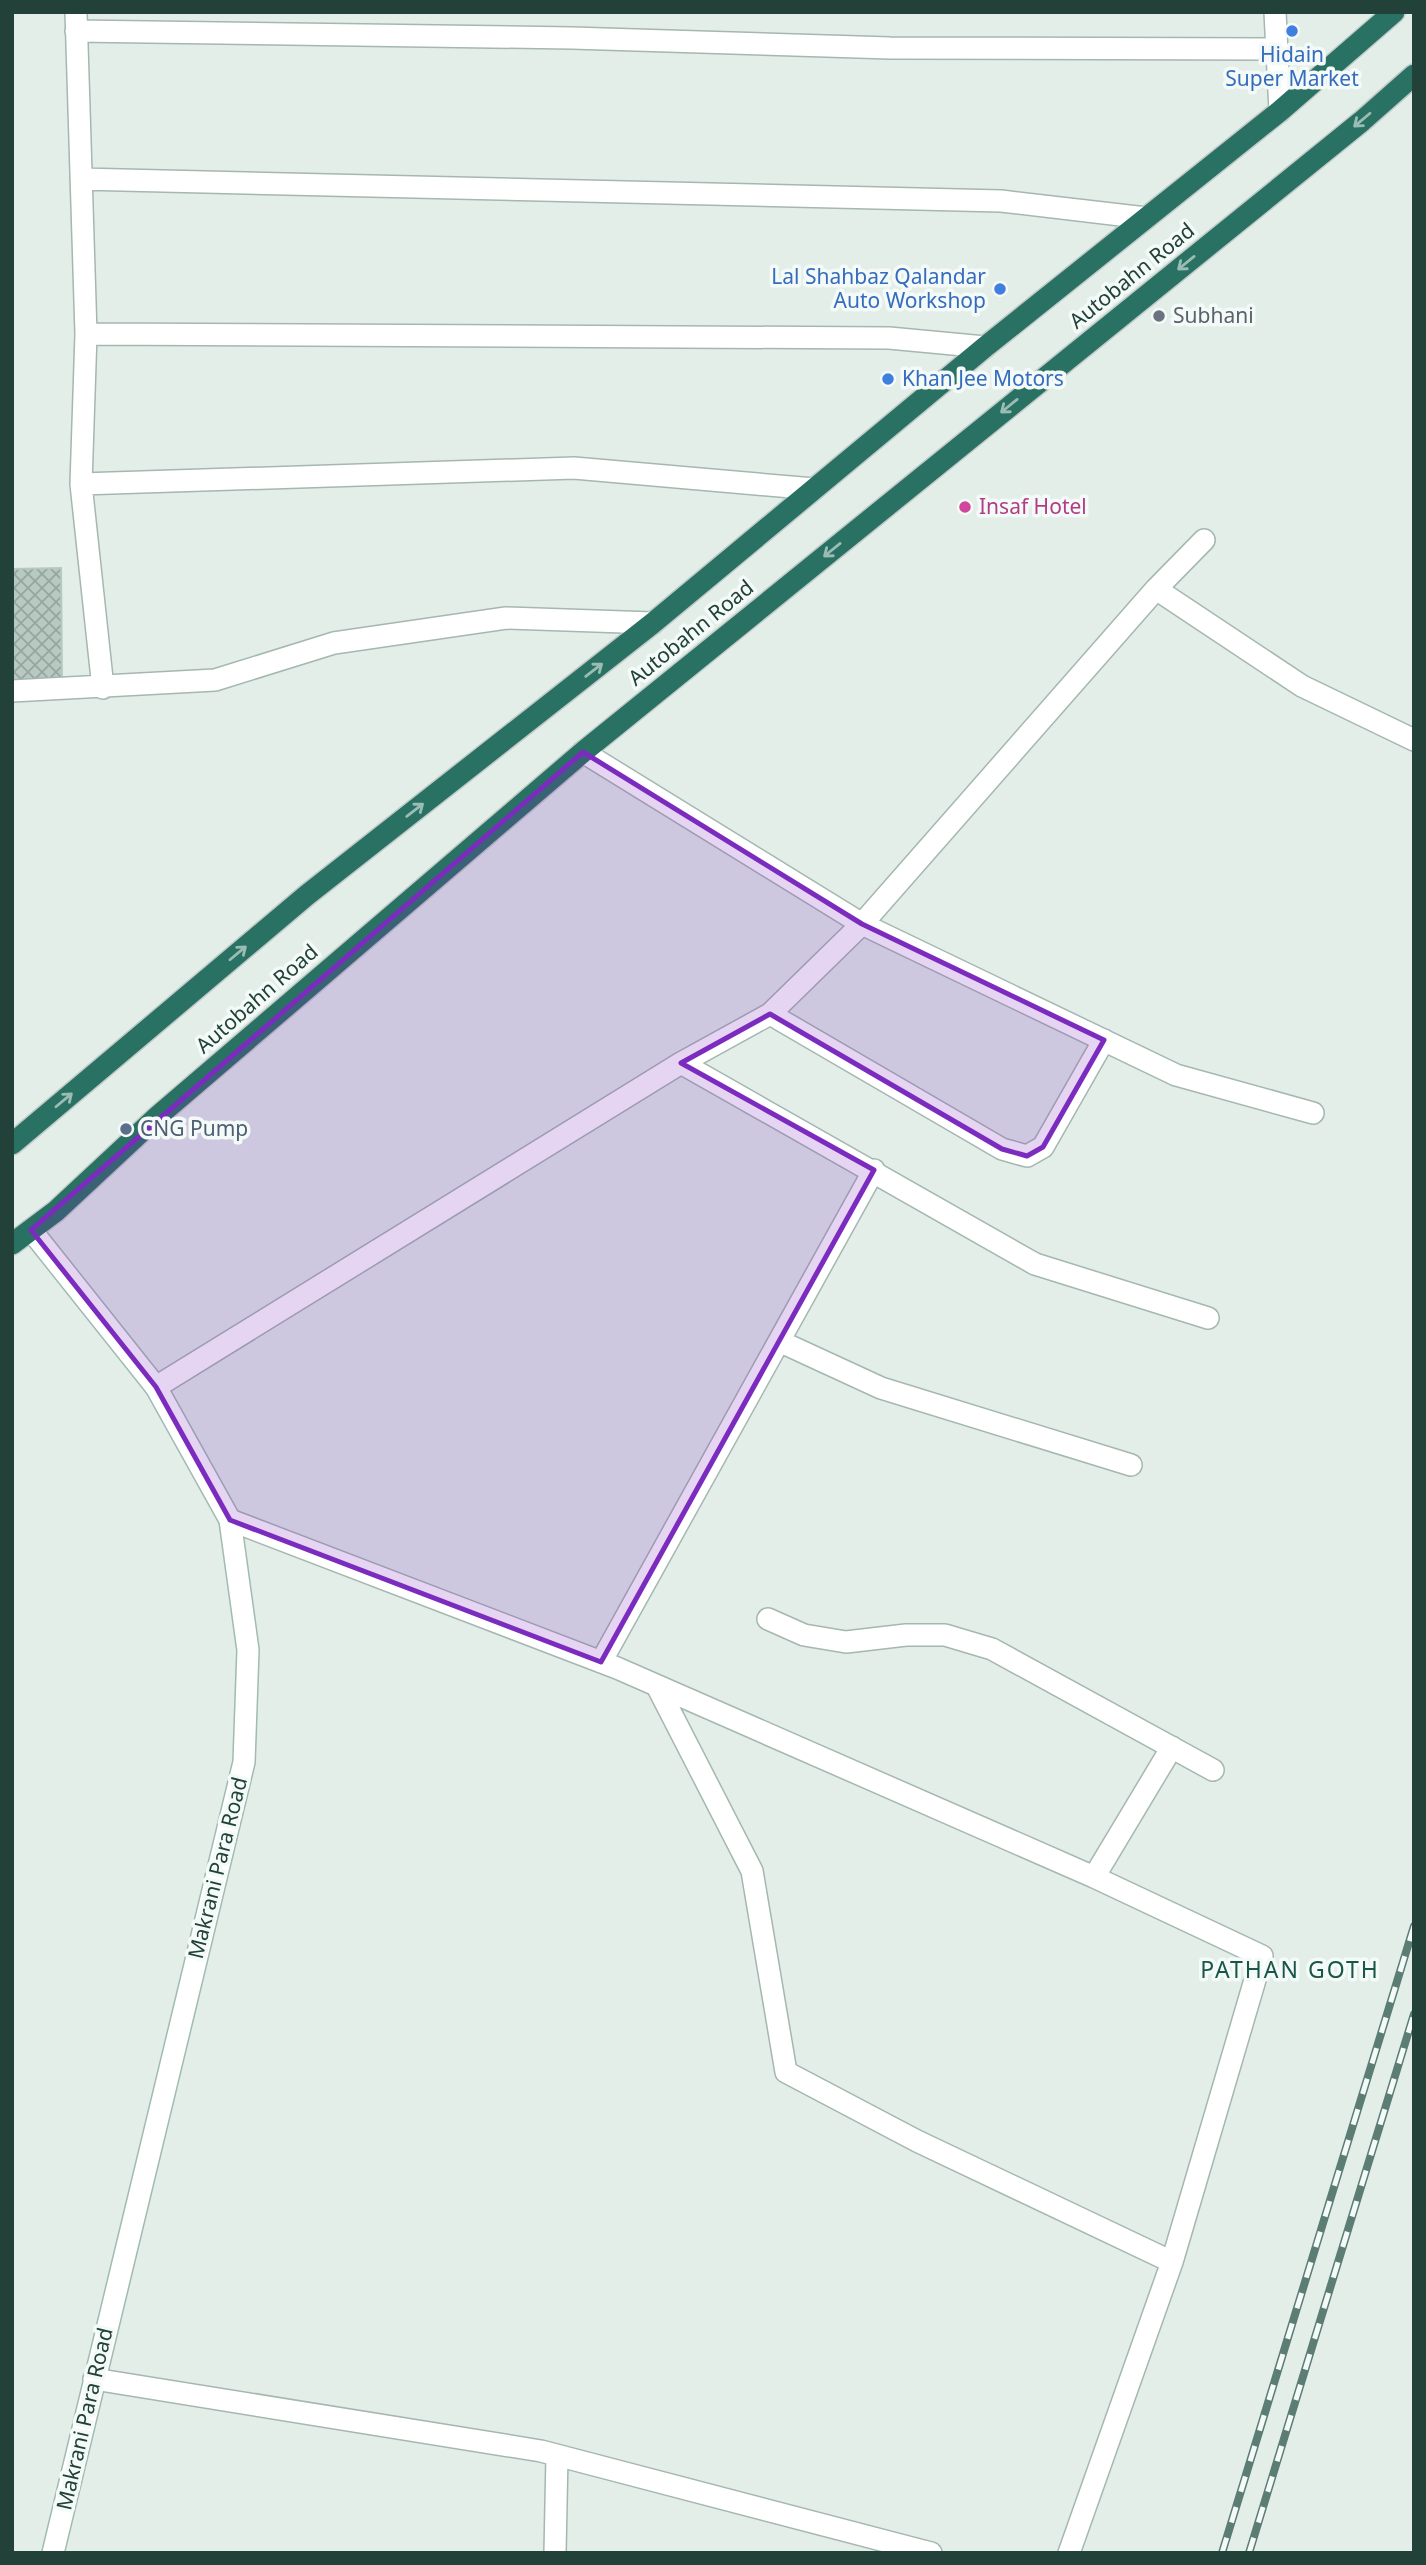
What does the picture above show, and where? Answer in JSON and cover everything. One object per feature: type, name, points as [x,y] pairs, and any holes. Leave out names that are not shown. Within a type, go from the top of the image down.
[{"type":"highway","name":"Autobahn Road","points":[[12,1144],[307,895],[653,623],[985,347],[1280,111],[1394,12]]},
{"type":"highway","name":"Autobahn Road","points":[[12,1244],[583,751],[1362,121],[1414,75]]},
{"type":"street","points":[[1275,12],[1280,111]]},
{"type":"street","points":[[103,688],[81,484],[86,334],[76,22],[890,48],[1277,49]]},
{"type":"street","points":[[81,179],[1001,201],[1146,218]]},
{"type":"street","points":[[86,334],[890,338],[985,347]]},
{"type":"street","points":[[81,484],[574,468],[814,489]]},
{"type":"street","points":[[156,1387],[681,1063],[769,1014],[862,924],[1156,589],[1204,540]]},
{"type":"street","points":[[1156,589],[1302,686],[1414,740]]},
{"type":"street","points":[[12,691],[215,680],[334,643],[506,618],[653,623]]},
{"type":"street","points":[[583,751],[862,924],[1176,1075],[1313,1113]]},
{"type":"street","points":[[769,1014],[1002,1149],[1027,1156],[1043,1147],[1104,1040]]},
{"type":"street","points":[[681,1063],[874,1170],[1035,1264],[1209,1318]]},
{"type":"street","points":[[601,1662],[874,1170]]},
{"type":"street","name":"Makrani Para Road","points":[[31,1230],[156,1387],[230,1520],[248,1650],[244,1762],[53,2553]]},
{"type":"street","points":[[779,1341],[881,1388],[1130,1465]]},
{"type":"street","points":[[230,1520],[601,1662],[1094,1877],[1262,1956],[1172,2262],[1069,2553]]},
{"type":"street","points":[[768,1619],[804,1635],[846,1642],[906,1635],[945,1635],[992,1649],[1213,1770]]},
{"type":"street","points":[[657,1686],[752,1871],[786,2072],[917,2141],[1172,2262]]},
{"type":"street","points":[[1094,1877],[1172,1747]]},
{"type":"street","points":[[94,2379],[557,2456],[931,2553]]},
{"type":"street","points":[[555,2553],[557,2456]]},
{"type":"highlighted area","points":[[583,752],[862,924],[1104,1040],[1043,1147],[1027,1156],[1002,1149],[770,1014],[681,1063],[874,1170],[601,1662],[230,1520],[156,1387],[31,1230]]},
{"type":"building","points":[[61,568],[62,684],[12,685],[12,569]]},
{"type":"railway","points":[[1222,2553],[1414,1926]]},
{"type":"railway","points":[[1249,2553],[1414,2014]]},
{"type":"place","name":"Hidain Super Market","points":[[1292,31]]},
{"type":"place","name":"Lal Shahbaz Qalandar Auto Workshop","points":[[1000,289]]},
{"type":"place","name":"Subhani","points":[[1159,316]]},
{"type":"place","name":"Khan Jee Motors","points":[[888,379]]},
{"type":"place","name":"Insaf Hotel","points":[[965,507]]},
{"type":"place","name":"CNG Pump","points":[[126,1129]]},
{"type":"district","name":"PATHAN GOTH","points":[[1290,1970]]}]
